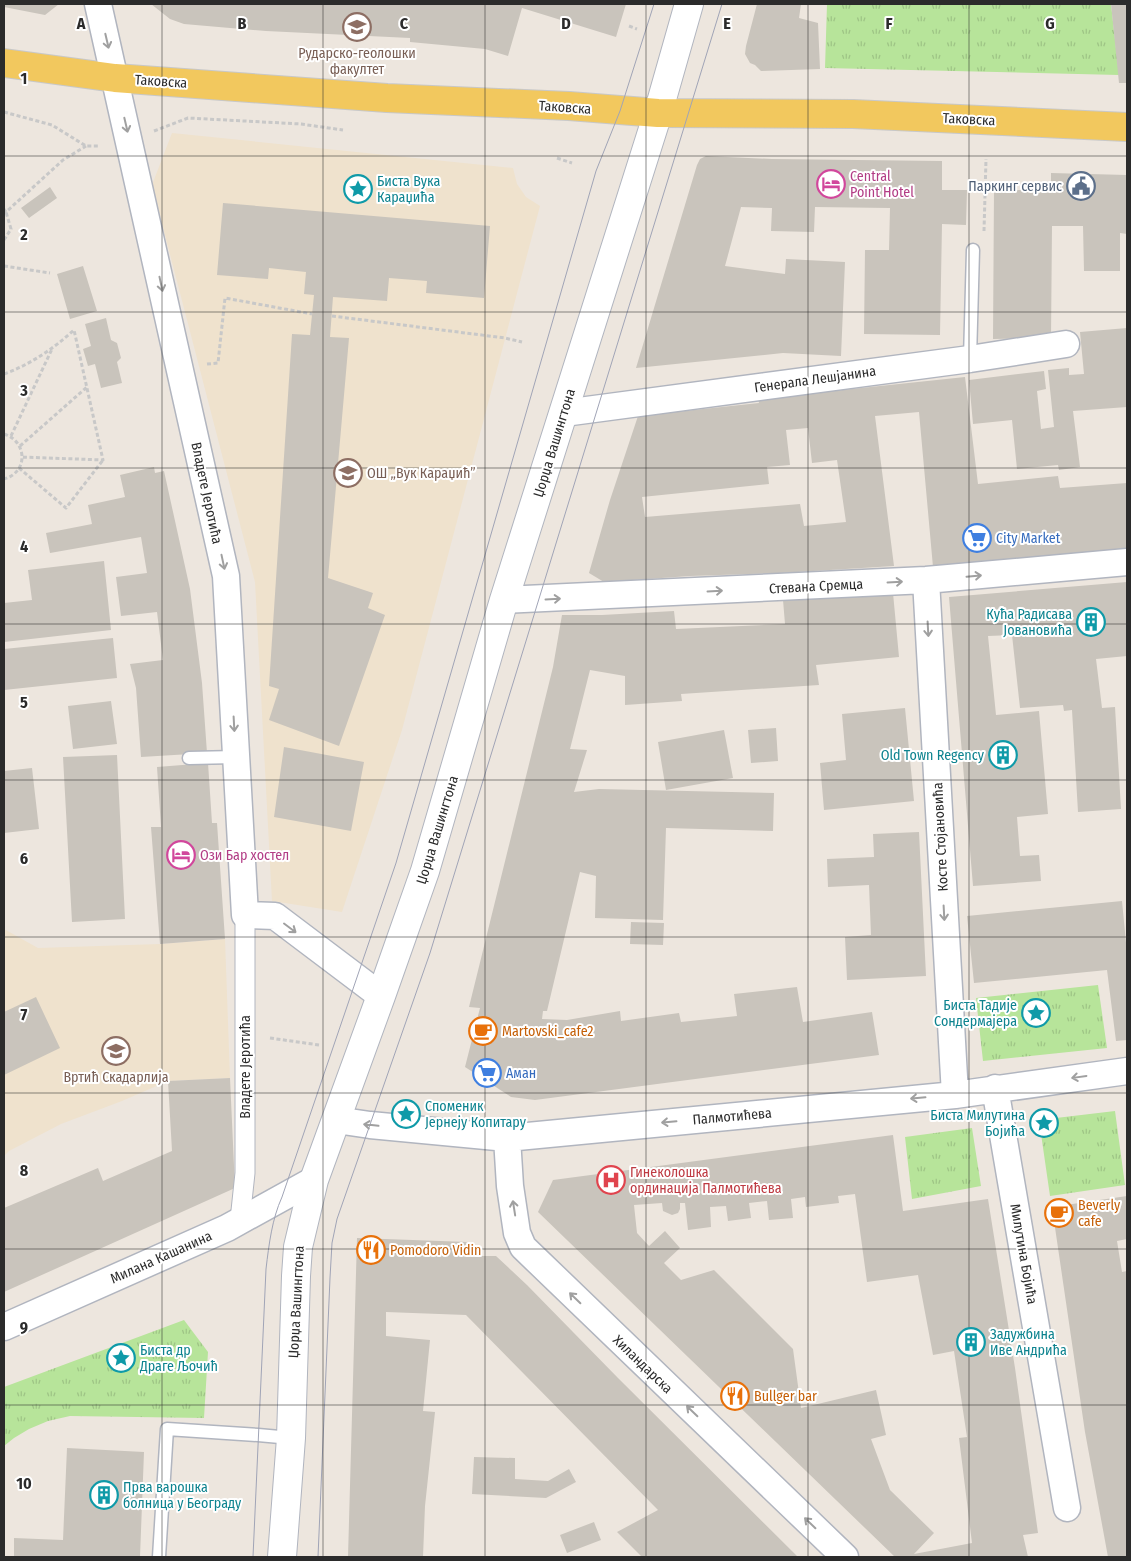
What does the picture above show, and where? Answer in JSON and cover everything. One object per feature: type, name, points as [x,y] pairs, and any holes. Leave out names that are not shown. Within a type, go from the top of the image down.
[{"type":"main road","name":"Џорџа Вашингтона","points":[[282,1557],[290,1438],[298,1247],[314,1180],[425,871],[504,600],[658,113],[689,4]]},
{"type":"main road","name":"Таковска","points":[[4,63],[115,78],[387,98],[569,106],[658,113],[853,114],[1127,127]]},
{"type":"street","name":"Владете Јеротића","points":[[98,4],[226,576],[246,915],[245,1178],[240,1220]]},
{"type":"street","name":"Генерала Лешјанина","points":[[564,412],[1066,344]]},
{"type":"street","name":"Стевана Сремца","points":[[504,600],[926,580],[1127,562]]},
{"type":"street","name":"Косте Стојановића","points":[[926,580],[955,1095]]},
{"type":"street","points":[[246,915],[275,916],[381,996]]},
{"type":"street","name":"Палмотићева","points":[[336,1120],[507,1138],[955,1095],[1127,1071]]},
{"type":"street","name":"Милутина Бојића","points":[[995,1088],[1067,1508]]},
{"type":"street","name":"Хиландарска","points":[[507,1138],[510,1186],[517,1233],[523,1248],[845,1557]]},
{"type":"street","name":"Милана Кашанина","points":[[4,1327],[227,1228],[314,1180]]},
{"type":"lane","points":[[970,358],[972,250]]},
{"type":"lane","points":[[189,758],[236,757]]},
{"type":"lane","points":[[159,1557],[167,1429],[290,1438]]},
{"type":"path","points":[[629,26],[637,28]]},
{"type":"path","points":[[4,112],[52,125],[86,146]]},
{"type":"path","points":[[146,134],[188,118],[301,124],[344,130]]},
{"type":"path","points":[[4,240],[11,229],[5,210],[62,160],[86,146],[102,146]]},
{"type":"path","points":[[557,158],[572,163]]},
{"type":"path","points":[[972,250],[984,250],[986,159]]},
{"type":"path","points":[[4,266],[50,273]]},
{"type":"path","points":[[198,365],[218,363],[224,298],[312,314]]},
{"type":"path","points":[[332,316],[505,338],[522,342]]},
{"type":"path","points":[[4,374],[52,349],[74,330],[103,460],[66,508],[19,468]]},
{"type":"path","points":[[11,436],[52,349]]},
{"type":"path","points":[[20,446],[87,387]]},
{"type":"path","points":[[4,434],[11,436],[20,446],[22,457],[19,468],[14,474],[4,479]]},
{"type":"path","points":[[22,457],[103,460]]},
{"type":"path","points":[[245,1034],[319,1045]]},
{"type":"shaded area","name":"ОШ „Вук Караџић”","points":[[172,133],[513,168],[517,184],[526,197],[540,206],[402,730],[342,912],[272,901],[255,582],[152,185]]},
{"type":"shaded area","name":"Вртић Скадарлија","points":[[4,929],[38,948],[160,944],[225,939],[230,1078],[168,1081],[61,1124],[9,1151],[4,1156]]},
{"type":"green space","points":[[827,4],[1111,4],[1119,75],[825,68]]},
{"type":"green space","points":[[1098,985],[1107,1048],[983,1061],[976,998]]},
{"type":"green space","points":[[1115,1111],[1125,1185],[1050,1196],[1039,1120]]},
{"type":"green space","points":[[972,1128],[981,1186],[912,1199],[905,1137]]},
{"type":"green space","points":[[184,1320],[208,1352],[204,1418],[70,1416],[48,1421],[29,1429],[4,1446],[4,1387]]},
{"type":"building","points":[[4,4],[59,4],[45,15],[4,7]]},
{"type":"building","name":"Рударско-геолошки факултет","points":[[151,4],[626,4],[616,37],[522,8],[508,56],[485,49],[410,42],[410,38],[266,31],[184,24],[170,19]]},
{"type":"building","points":[[757,4],[801,4],[799,18],[818,23],[820,69],[761,71],[750,63],[745,54]]},
{"type":"building","points":[[1111,4],[1127,4],[1127,83],[1119,83]]},
{"type":"building","points":[[706,156],[772,159],[942,161],[942,190],[967,190],[966,225],[942,224],[940,335],[864,334],[865,250],[889,250],[890,208],[815,207],[814,232],[771,231],[772,208],[741,207],[725,266],[785,274],[786,259],[845,262],[841,356],[783,353],[636,368],[697,165],[700,159]]},
{"type":"building","points":[[1051,173],[1127,175],[1127,234],[1120,233],[1120,271],[1084,271],[1083,226],[1052,226],[1051,338],[993,339],[994,190],[1051,190]]},
{"type":"building","points":[[50,187],[57,198],[29,218],[21,208]]},
{"type":"building","points":[[223,203],[490,226],[484,298],[426,293],[427,281],[389,278],[387,301],[333,297],[330,337],[349,338],[328,578],[373,593],[368,608],[385,615],[339,746],[269,720],[279,689],[269,686],[292,334],[310,335],[314,295],[304,294],[306,272],[269,268],[268,279],[217,275]]},
{"type":"building","points":[[83,266],[97,311],[70,319],[57,274]]},
{"type":"building","points":[[106,318],[111,340],[117,343],[121,358],[117,362],[122,383],[101,388],[95,364],[88,366],[83,349],[91,346],[85,324]]},
{"type":"building","points":[[1127,328],[1127,407],[1073,411],[1080,467],[1059,470],[1058,465],[1017,469],[1012,420],[973,424],[969,380],[1044,371],[1046,389],[1037,391],[1041,429],[1054,427],[1048,370],[1069,368],[1069,375],[1084,374],[1080,332]]},
{"type":"building","points":[[965,377],[978,484],[1058,476],[1060,488],[1127,483],[1127,550],[933,567],[919,412],[875,416],[894,566],[604,582],[589,573],[610,500],[638,416],[759,403],[758,399]],"holes":[[[808,428],[812,463],[837,460],[846,522],[804,526],[800,504],[645,517],[642,497],[769,484],[767,467],[790,465],[786,430]]]},
{"type":"building","points":[[154,467],[155,473],[164,471],[190,589],[202,683],[207,753],[141,757],[136,688],[130,664],[163,660],[157,612],[121,616],[116,577],[147,573],[141,537],[50,553],[46,533],[92,524],[88,505],[125,497],[120,475]]},
{"type":"building","points":[[104,561],[111,630],[4,642],[4,603],[32,600],[28,570]]},
{"type":"building","points":[[1127,582],[1127,656],[1096,659],[1102,708],[1115,707],[1121,809],[1078,812],[1072,710],[1064,711],[1063,705],[1020,708],[1012,635],[988,636],[996,715],[1039,711],[1048,814],[1017,817],[1020,856],[1039,855],[1041,881],[973,886],[949,597]]},
{"type":"building","points":[[893,593],[899,657],[816,665],[819,685],[681,694],[682,701],[625,705],[625,676],[590,670],[570,749],[587,750],[574,792],[599,789],[774,793],[773,831],[666,828],[663,920],[595,918],[596,876],[580,872],[547,1011],[543,1011],[542,1019],[567,1020],[620,1011],[621,1021],[679,1013],[681,1022],[737,1016],[734,994],[797,987],[803,1022],[872,1012],[879,1055],[535,1100],[511,1097],[465,1067],[480,1008],[469,1007],[553,667],[562,615],[674,611],[676,629],[785,624],[783,600]]},
{"type":"building","points":[[113,638],[117,678],[4,690],[4,649]]},
{"type":"building","points":[[111,701],[117,744],[73,749],[68,706]]},
{"type":"building","points":[[905,708],[914,801],[824,810],[820,763],[846,760],[842,714]]},
{"type":"building","points":[[776,728],[778,761],[751,763],[748,730]]},
{"type":"building","points":[[724,730],[733,778],[666,790],[658,742]]},
{"type":"building","points":[[284,747],[364,762],[351,831],[274,817]]},
{"type":"building","points":[[117,755],[125,919],[72,922],[63,757]]},
{"type":"building","points":[[208,763],[212,823],[217,823],[225,939],[160,944],[151,827],[161,827],[157,767]]},
{"type":"building","points":[[32,768],[39,829],[4,833],[4,771]]},
{"type":"building","points":[[919,832],[926,976],[847,980],[845,937],[871,935],[869,885],[828,887],[827,859],[874,857],[873,834]]},
{"type":"building","points":[[1122,901],[1127,953],[1127,1040],[1116,1041],[1107,970],[974,983],[967,916]]},
{"type":"building","points":[[631,922],[664,923],[663,945],[630,944]]},
{"type":"building","points":[[36,997],[60,1048],[4,1075],[4,1012]]},
{"type":"building","points":[[230,1078],[235,1188],[4,1292],[4,1208],[98,1168],[103,1181],[172,1151],[168,1081]]},
{"type":"building","points":[[893,1135],[903,1211],[988,1199],[1015,1368],[1038,1533],[1023,1535],[1028,1557],[895,1557],[538,1212],[553,1180]],"holes":[[[855,1194],[867,1282],[918,1275],[933,1355],[954,1351],[967,1437],[959,1438],[972,1543],[914,1554],[934,1533],[890,1490],[871,1439],[886,1435],[876,1390],[801,1408],[793,1349],[714,1270],[681,1280],[664,1263],[680,1248],[665,1231],[649,1246],[637,1233],[634,1205],[662,1203],[663,1211],[672,1215],[678,1213],[680,1203],[685,1203],[688,1230],[711,1227],[710,1207],[726,1206],[728,1221],[751,1218],[749,1203],[767,1201],[769,1220],[793,1218],[791,1199],[805,1197],[806,1207],[839,1203],[838,1196]]]},
{"type":"building","points":[[1127,1196],[1127,1239],[1117,1241],[1122,1272],[1127,1271],[1127,1557],[1108,1557],[1085,1432],[1052,1207]]},
{"type":"building","points":[[357,1238],[468,1242],[467,1256],[496,1256],[798,1557],[642,1557],[617,1532],[658,1510],[466,1315],[386,1312],[386,1336],[430,1340],[423,1411],[435,1412],[425,1506],[423,1557],[348,1557]]},
{"type":"building","name":"Прва варошка болница у Београду","points":[[67,1448],[144,1452],[140,1557],[14,1557],[14,1538],[63,1540]]},
{"type":"building","points":[[474,1457],[515,1458],[515,1479],[548,1481],[569,1469],[576,1482],[546,1498],[472,1494]]},
{"type":"building","points":[[594,1522],[601,1540],[567,1553],[560,1535]]},
{"type":"tram line","points":[[253,1557],[266,1269],[273,1223],[396,863],[596,171],[620,111],[654,4]]},
{"type":"tram line","points":[[318,1557],[330,1278],[332,1243],[337,1219],[430,953],[722,4]]},
{"type":"place","name":"Рударско-геолошки факултет","points":[[357,27]]},
{"type":"place","name":"Central Point Hotel","points":[[831,184]]},
{"type":"place","name":"Паркинг сервис","points":[[1081,186]]},
{"type":"place","name":"Биста Вука Караџића","points":[[358,189]]},
{"type":"place","name":"ОШ „Вук Караџић”","points":[[348,473]]},
{"type":"place","name":"City Market","points":[[977,538]]},
{"type":"place","name":"Кућа Радисава Јовановића","points":[[1091,622]]},
{"type":"place","name":"Old Town Regency","points":[[1003,755]]},
{"type":"place","name":"Ози Бар хостел","points":[[181,855]]},
{"type":"place","name":"Биста Тадије Сондермајера","points":[[1036,1013]]},
{"type":"place","name":"Martovski_cafe2","points":[[483,1031]]},
{"type":"place","name":"Вртић Скадарлија","points":[[116,1051]]},
{"type":"place","name":"Аман","points":[[487,1073]]},
{"type":"place","name":"Споменик Јернеју Копитару","points":[[406,1114]]},
{"type":"place","name":"Биста Милутина Бојића","points":[[1044,1123]]},
{"type":"place","name":"Гинеколошка ординација Палмотићева","points":[[611,1180]]},
{"type":"place","name":"Beverly cafe","points":[[1059,1213]]},
{"type":"place","name":"Pomodoro Vidin","points":[[371,1250]]},
{"type":"place","name":"Задужбина Иве Андрића","points":[[971,1342]]},
{"type":"place","name":"Биста др Драге Љочић","points":[[121,1358]]},
{"type":"place","name":"Bullger bar","points":[[735,1396]]},
{"type":"place","name":"Прва варошка болница у Београду","points":[[104,1495]]}]
